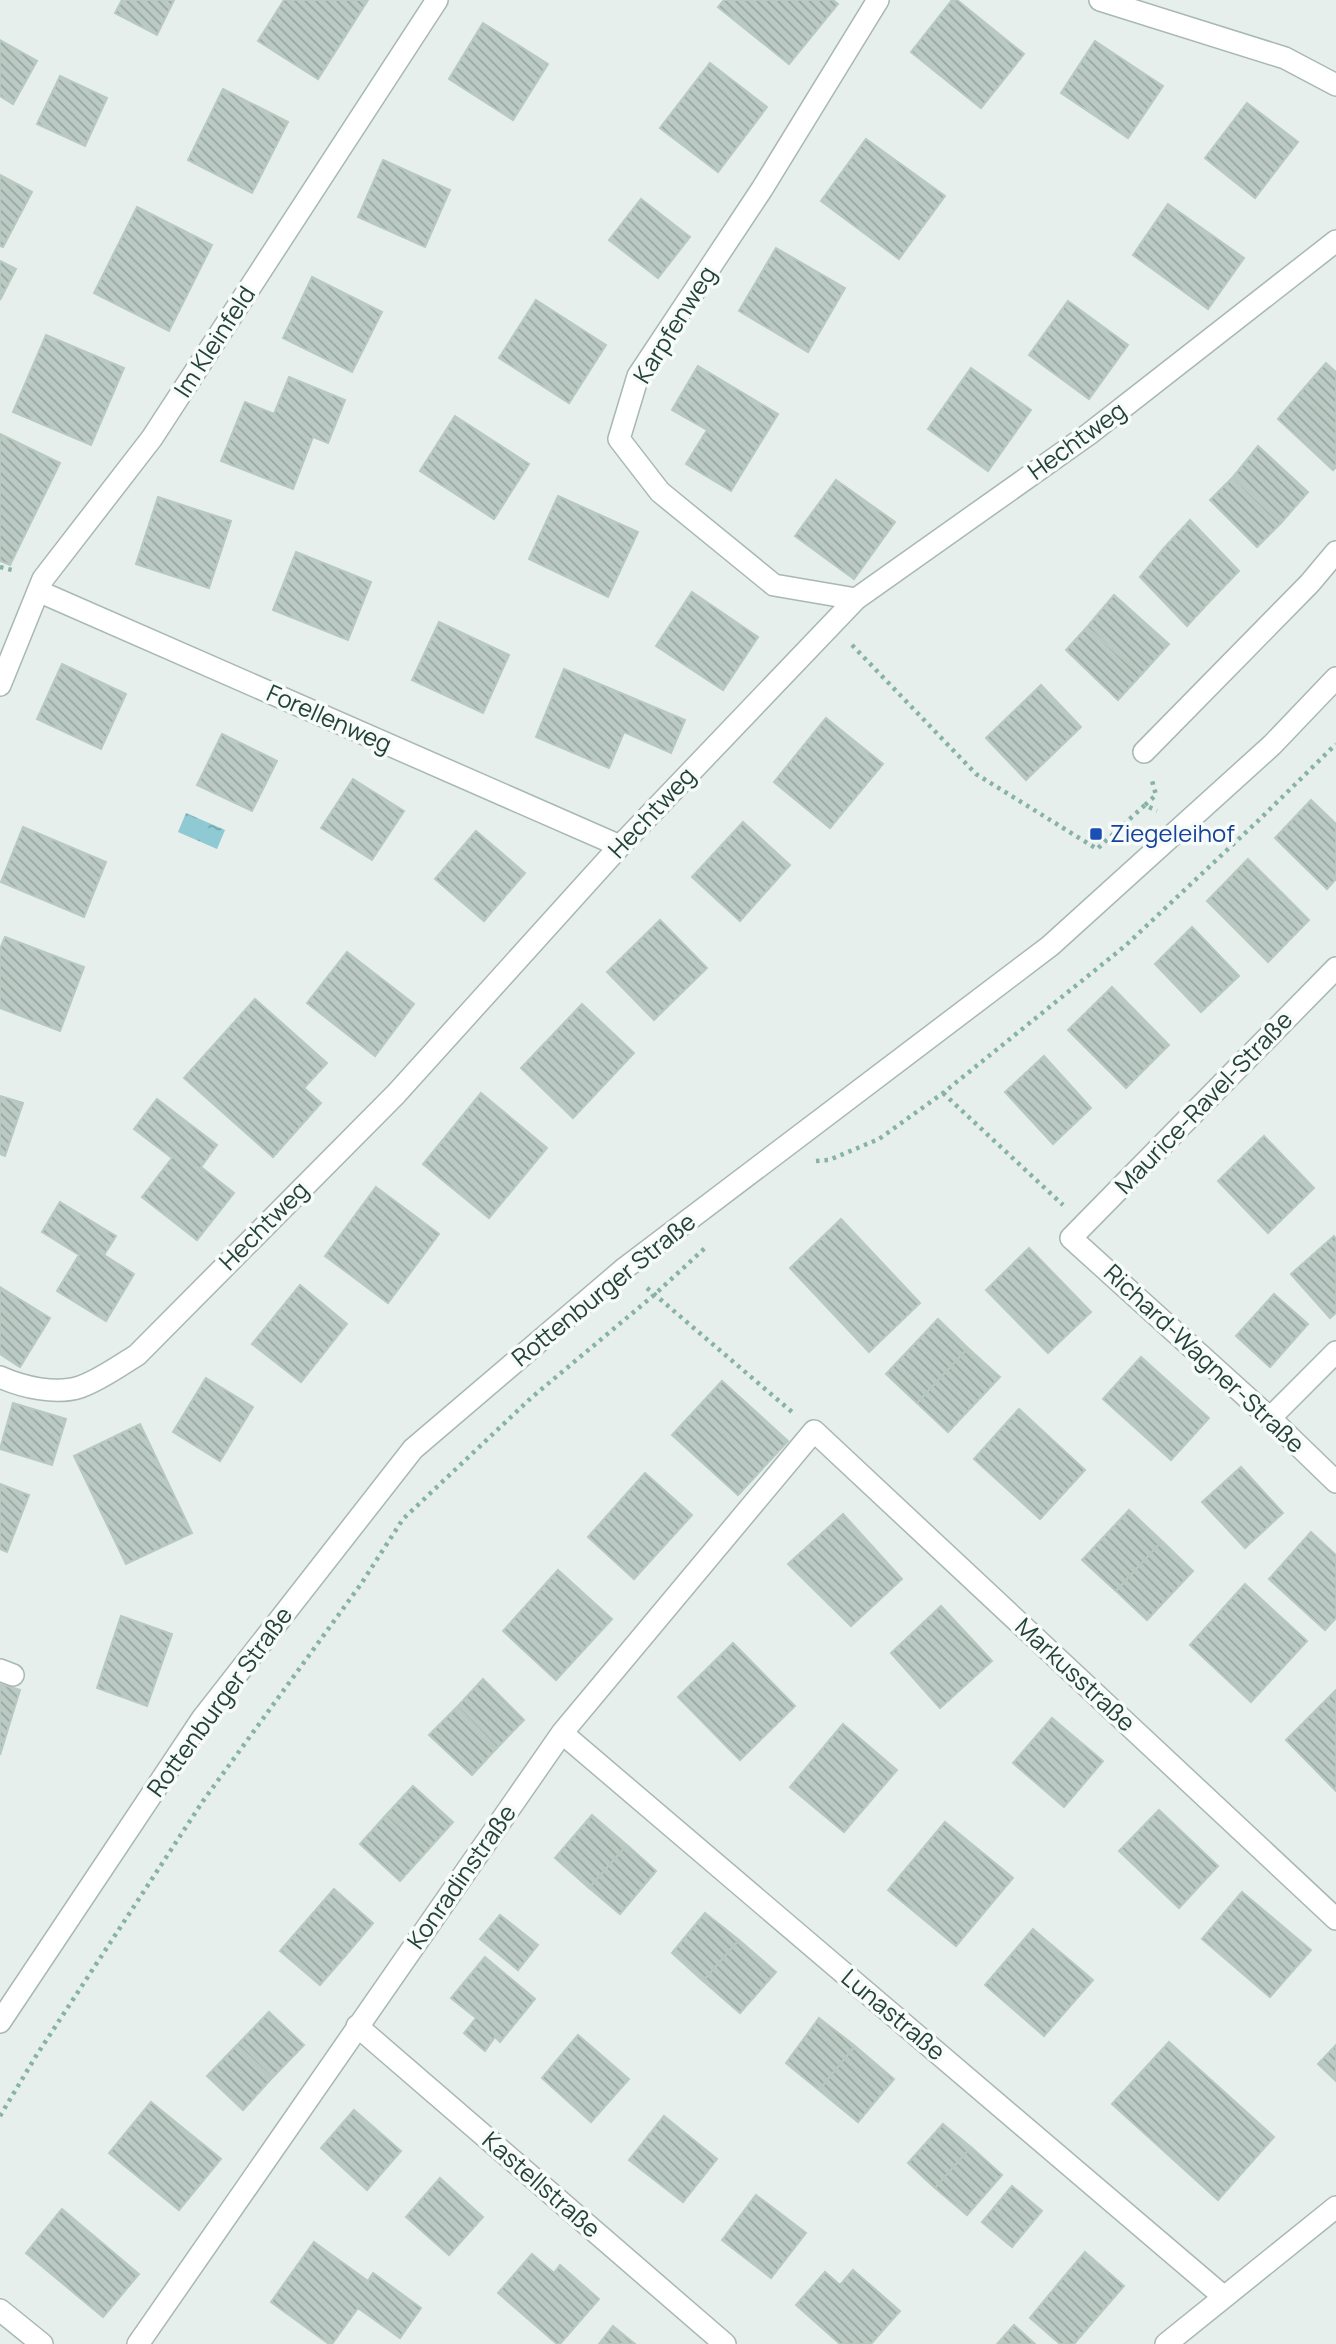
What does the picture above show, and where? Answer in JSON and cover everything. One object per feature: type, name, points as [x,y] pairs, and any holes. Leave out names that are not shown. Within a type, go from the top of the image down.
[{"type":"street","name":"Im Kleinfeld","points":[[0,685],[43,579],[152,438],[437,0]]},
{"type":"street","name":"Karpfenweg","points":[[856,599],[774,585],[660,492],[619,439],[638,376],[762,189],[878,0]]},
{"type":"street","points":[[1100,0],[1285,58],[1336,85]]},
{"type":"street","name":"Hechtweg","points":[[0,1377],[10,1382],[49,1390],[78,1388],[137,1355],[396,1094],[620,846],[856,599],[1089,433],[1336,241]]},
{"type":"street","points":[[1144,752],[1310,583],[1336,552]]},
{"type":"street","name":"Forellenweg","points":[[38,591],[620,846]]},
{"type":"street","name":"Rottenburger Straße","points":[[0,2022],[202,1719],[413,1448],[625,1268],[1049,946],[1272,745],[1336,678]]},
{"type":"street","name":"Maurice-Ravel-Straße","points":[[1077,1231],[1336,968]]},
{"type":"street","name":"Richard-Wagner-Straße","points":[[1077,1231],[1336,1482]]},
{"type":"street","points":[[1270,1418],[1336,1352]]},
{"type":"street","name":"Konradinstraße","points":[[138,2344],[562,1733],[814,1431]]},
{"type":"street","name":"Markusstraße","points":[[814,1431],[1336,1919]]},
{"type":"street","name":"Lunastraße","points":[[562,1733],[1224,2297]]},
{"type":"street","name":"Kastellstraße","points":[[357,2026],[725,2344]]},
{"type":"street","points":[[1166,2344],[1336,2207]]},
{"type":"street","points":[[0,2309],[42,2344]]},
{"type":"path","points":[[832,624],[976,774],[1097,849],[1145,805],[1183,826]]},
{"type":"path","points":[[806,1162],[829,1160],[879,1139],[943,1093],[1125,946],[1336,744]]},
{"type":"path","points":[[943,1093],[1077,1231]]},
{"type":"path","points":[[0,2116],[36,2056],[203,1801],[361,1584],[403,1519],[531,1398],[654,1295],[715,1239]]},
{"type":"path","points":[[625,1268],[814,1431]]},
{"type":"water","points":[[186,813],[225,830],[217,849],[178,832]]},
{"type":"building","points":[[122,0],[174,0],[157,35],[115,13]]},
{"type":"building","points":[[284,0],[368,0],[318,79],[258,41]]},
{"type":"building","points":[[724,0],[833,0],[838,4],[789,64],[718,7]]},
{"type":"building","points":[[952,0],[957,0],[1024,54],[981,108],[911,52]]},
{"type":"building","points":[[483,23],[548,64],[513,120],[449,79]]},
{"type":"building","points":[[0,40],[37,61],[13,104],[0,96]]},
{"type":"building","points":[[1095,41],[1163,86],[1128,138],[1061,93]]},
{"type":"building","points":[[710,63],[767,107],[718,172],[660,128]]},
{"type":"building","points":[[60,76],[107,98],[85,146],[37,124]]},
{"type":"building","points":[[223,89],[288,122],[252,193],[188,160]]},
{"type":"building","points":[[1247,103],[1298,142],[1255,198],[1205,158]]},
{"type":"building","points":[[866,139],[945,196],[899,259],[821,201]]},
{"type":"building","points":[[383,160],[450,190],[425,247],[358,217]]},
{"type":"building","points":[[0,175],[32,192],[3,247],[0,246]]},
{"type":"building","points":[[641,199],[690,237],[658,278],[609,240]]},
{"type":"building","points":[[1168,204],[1244,258],[1208,309],[1133,255]]},
{"type":"building","points":[[137,207],[212,245],[169,331],[94,293]]},
{"type":"building","points":[[776,248],[845,288],[808,352],[739,311]]},
{"type":"building","points":[[0,261],[16,269],[0,300]]},
{"type":"building","points":[[312,277],[382,312],[352,372],[283,338]]},
{"type":"building","points":[[536,300],[606,345],[569,403],[499,358]]},
{"type":"building","points":[[1068,301],[1128,345],[1089,399],[1029,355]]},
{"type":"building","points":[[46,335],[124,368],[91,445],[13,412]]},
{"type":"building","points":[[1326,363],[1336,372],[1336,428],[1299,394]]},
{"type":"building","points":[[698,366],[778,414],[731,491],[686,464],[707,430],[672,410]]},
{"type":"building","points":[[971,368],[1031,410],[988,471],[928,429]]},
{"type":"building","points":[[289,377],[345,400],[328,443],[313,437],[293,489],[221,461],[245,402],[274,414]]},
{"type":"building","points":[[1299,394],[1336,428],[1336,467],[1333,470],[1278,419]]},
{"type":"building","points":[[455,416],[529,464],[494,519],[420,471]]},
{"type":"building","points":[[0,434],[60,463],[10,565],[0,561]]},
{"type":"building","points":[[1258,446],[1308,492],[1281,523],[1233,477]]},
{"type":"building","points":[[1233,477],[1281,523],[1257,547],[1210,500]]},
{"type":"building","points":[[836,480],[895,522],[854,579],[795,536]]},
{"type":"building","points":[[558,496],[638,532],[608,597],[529,559]]},
{"type":"building","points":[[158,497],[231,521],[209,588],[136,564]]},
{"type":"building","points":[[1190,520],[1239,571],[1212,599],[1163,549]]},
{"type":"building","points":[[1163,549],[1212,599],[1187,626],[1140,577]]},
{"type":"building","points":[[296,552],[371,582],[348,640],[273,610]]},
{"type":"building","points":[[692,592],[758,637],[723,690],[656,646]]},
{"type":"building","points":[[1114,595],[1169,644],[1141,675],[1087,627]]},
{"type":"building","points":[[439,622],[509,655],[483,713],[412,680]]},
{"type":"building","points":[[1087,627],[1141,675],[1118,700],[1066,650]]},
{"type":"building","points":[[62,664],[126,694],[101,749],[37,719]]},
{"type":"building","points":[[564,669],[685,720],[671,753],[624,732],[609,768],[536,737]]},
{"type":"building","points":[[1041,685],[1081,727],[1026,780],[986,738]]},
{"type":"building","points":[[826,718],[883,764],[830,828],[774,782]]},
{"type":"building","points":[[222,734],[277,761],[252,811],[197,785]]},
{"type":"building","points":[[353,779],[404,811],[372,860],[321,828]]},
{"type":"building","points":[[1311,800],[1336,824],[1336,879],[1327,889],[1275,838]]},
{"type":"building","points":[[743,822],[790,865],[740,921],[692,877]]},
{"type":"building","points":[[23,827],[106,862],[84,917],[1,882]]},
{"type":"building","points":[[476,831],[525,873],[484,921],[435,879]]},
{"type":"building","points":[[1248,859],[1309,920],[1268,962],[1207,901]]},
{"type":"building","points":[[660,920],[707,968],[654,1020],[607,972]]},
{"type":"building","points":[[1192,927],[1239,976],[1201,1012],[1155,964]]},
{"type":"building","points":[[5,937],[84,967],[60,1031],[0,1008],[0,949]]},
{"type":"building","points":[[347,952],[414,1004],[375,1056],[307,1003]]},
{"type":"building","points":[[1112,987],[1169,1045],[1126,1088],[1068,1030]]},
{"type":"building","points":[[255,999],[327,1063],[304,1088],[321,1103],[273,1157],[184,1078]]},
{"type":"building","points":[[582,1004],[634,1053],[573,1118],[521,1068]]},
{"type":"building","points":[[1044,1056],[1091,1108],[1053,1144],[1005,1092]]},
{"type":"building","points":[[481,1093],[547,1148],[489,1218],[423,1164]]},
{"type":"building","points":[[0,1096],[23,1103],[5,1156],[0,1154]]},
{"type":"building","points":[[157,1099],[217,1145],[201,1167],[234,1193],[197,1240],[142,1197],[172,1158],[134,1129]]},
{"type":"building","points":[[1264,1136],[1314,1188],[1268,1233],[1218,1181]]},
{"type":"building","points":[[376,1187],[439,1234],[388,1303],[325,1256]]},
{"type":"building","points":[[60,1202],[116,1236],[104,1255],[134,1274],[106,1321],[57,1291],[79,1255],[42,1232]]},
{"type":"building","points":[[841,1219],[920,1303],[869,1352],[790,1268]]},
{"type":"building","points":[[1334,1236],[1336,1313],[1330,1318],[1291,1274]]},
{"type":"building","points":[[1029,1248],[1091,1312],[1048,1353],[986,1290]]},
{"type":"building","points":[[300,1285],[347,1324],[301,1382],[252,1344]]},
{"type":"building","points":[[0,1287],[50,1318],[20,1367],[0,1354]]},
{"type":"building","points":[[1274,1294],[1308,1324],[1270,1367],[1236,1336]]},
{"type":"building","points":[[938,1319],[968,1348],[917,1403],[886,1374]]},
{"type":"building","points":[[968,1348],[1000,1377],[948,1432],[917,1403]]},
{"type":"building","points":[[1141,1357],[1209,1418],[1171,1460],[1103,1399]]},
{"type":"building","points":[[206,1378],[253,1407],[220,1461],[173,1432]]},
{"type":"building","points":[[722,1381],[788,1441],[738,1495],[672,1435]]},
{"type":"building","points":[[13,1403],[66,1419],[52,1465],[0,1449]]},
{"type":"building","points":[[1019,1409],[1085,1470],[1040,1519],[974,1459]]},
{"type":"building","points":[[140,1424],[192,1533],[126,1564],[74,1456]]},
{"type":"building","points":[[1241,1467],[1283,1513],[1245,1548],[1202,1502]]},
{"type":"building","points":[[645,1473],[692,1515],[634,1579],[588,1537]]},
{"type":"building","points":[[0,1484],[29,1495],[7,1552],[0,1549]]},
{"type":"building","points":[[1129,1510],[1162,1541],[1116,1591],[1082,1560]]},
{"type":"building","points":[[843,1514],[902,1579],[851,1626],[788,1564]]},
{"type":"building","points":[[1311,1532],[1336,1555],[1336,1618],[1325,1630],[1269,1579]]},
{"type":"building","points":[[1162,1541],[1193,1571],[1147,1620],[1116,1591]]},
{"type":"building","points":[[558,1570],[612,1619],[556,1680],[503,1631]]},
{"type":"building","points":[[1245,1584],[1307,1641],[1251,1702],[1190,1645]]},
{"type":"building","points":[[941,1606],[992,1661],[940,1708],[891,1653]]},
{"type":"building","points":[[121,1616],[172,1634],[147,1706],[97,1688]]},
{"type":"building","points":[[733,1643],[795,1706],[740,1760],[678,1697]]},
{"type":"building","points":[[483,1679],[524,1720],[497,1748],[457,1707]]},
{"type":"building","points":[[0,1684],[20,1690],[0,1755]]},
{"type":"building","points":[[1336,1690],[1336,1791],[1286,1740]]},
{"type":"building","points":[[457,1707],[497,1748],[472,1775],[429,1735]]},
{"type":"building","points":[[1052,1718],[1103,1761],[1064,1807],[1013,1763]]},
{"type":"building","points":[[843,1724],[897,1770],[844,1832],[790,1787]]},
{"type":"building","points":[[413,1786],[453,1822],[427,1851],[387,1814]]},
{"type":"building","points":[[1159,1810],[1218,1866],[1179,1908],[1119,1851]]},
{"type":"building","points":[[387,1814],[427,1851],[400,1881],[360,1844]]},
{"type":"building","points":[[592,1815],[627,1845],[589,1888],[555,1858]]},
{"type":"building","points":[[945,1822],[1013,1878],[956,1946],[888,1890]]},
{"type":"building","points":[[627,1845],[656,1871],[620,1914],[589,1888]]},
{"type":"building","points":[[334,1889],[373,1923],[346,1955],[307,1920]]},
{"type":"building","points":[[1242,1892],[1311,1950],[1270,1997],[1202,1939]]},
{"type":"building","points":[[705,1913],[739,1940],[703,1981],[672,1953]]},
{"type":"building","points":[[500,1915],[538,1945],[518,1970],[480,1939]]},
{"type":"building","points":[[307,1920],[346,1955],[320,1985],[280,1951]]},
{"type":"building","points":[[1033,1929],[1093,1980],[1044,2036],[985,1985]]},
{"type":"building","points":[[739,1940],[776,1972],[740,2013],[703,1981]]},
{"type":"building","points":[[485,1957],[535,1999],[500,2042],[495,2037],[485,2051],[464,2033],[476,2018],[451,1998]]},
{"type":"building","points":[[269,2012],[304,2045],[272,2078],[237,2045]]},
{"type":"building","points":[[819,2018],[855,2046],[819,2090],[786,2063]]},
{"type":"building","points":[[578,2035],[629,2079],[591,2122],[542,2078]]},
{"type":"building","points":[[1169,2042],[1274,2137],[1218,2200],[1112,2104]]},
{"type":"building","points":[[237,2045],[272,2078],[243,2110],[207,2076]]},
{"type":"building","points":[[1336,2045],[1336,2081],[1318,2064]]},
{"type":"building","points":[[855,2046],[894,2079],[858,2122],[819,2090]]},
{"type":"building","points":[[151,2102],[221,2159],[179,2210],[109,2153]]},
{"type":"building","points":[[354,2110],[401,2151],[367,2190],[321,2148]]},
{"type":"building","points":[[664,2116],[717,2159],[683,2202],[629,2160]]},
{"type":"building","points":[[943,2124],[971,2147],[935,2188],[908,2163]]},
{"type":"building","points":[[971,2147],[1002,2175],[967,2215],[935,2188]]},
{"type":"building","points":[[440,2178],[483,2217],[449,2255],[406,2217]]},
{"type":"building","points":[[1012,2186],[1042,2211],[1012,2247],[982,2222]]},
{"type":"building","points":[[756,2195],[806,2233],[771,2278],[722,2240]]},
{"type":"building","points":[[62,2209],[139,2274],[103,2317],[26,2253]]},
{"type":"building","points":[[314,2242],[368,2281],[373,2273],[421,2308],[400,2338],[358,2308],[332,2344],[329,2344],[271,2302]]},
{"type":"building","points":[[1085,2252],[1124,2286],[1097,2317],[1058,2284]]},
{"type":"building","points":[[532,2254],[554,2273],[560,2265],[599,2299],[560,2344],[498,2293]]},
{"type":"building","points":[[853,2270],[900,2311],[871,2344],[840,2344],[796,2305],[825,2272],[840,2285]]},
{"type":"building","points":[[1058,2284],[1097,2317],[1074,2344],[1060,2344],[1030,2318]]},
{"type":"building","points":[[1014,2325],[1035,2344],[997,2344]]},
{"type":"building","points":[[613,2326],[635,2344],[599,2344]]},
{"type":"place","name":"Ziegeleihof","points":[[1096,834]]}]
